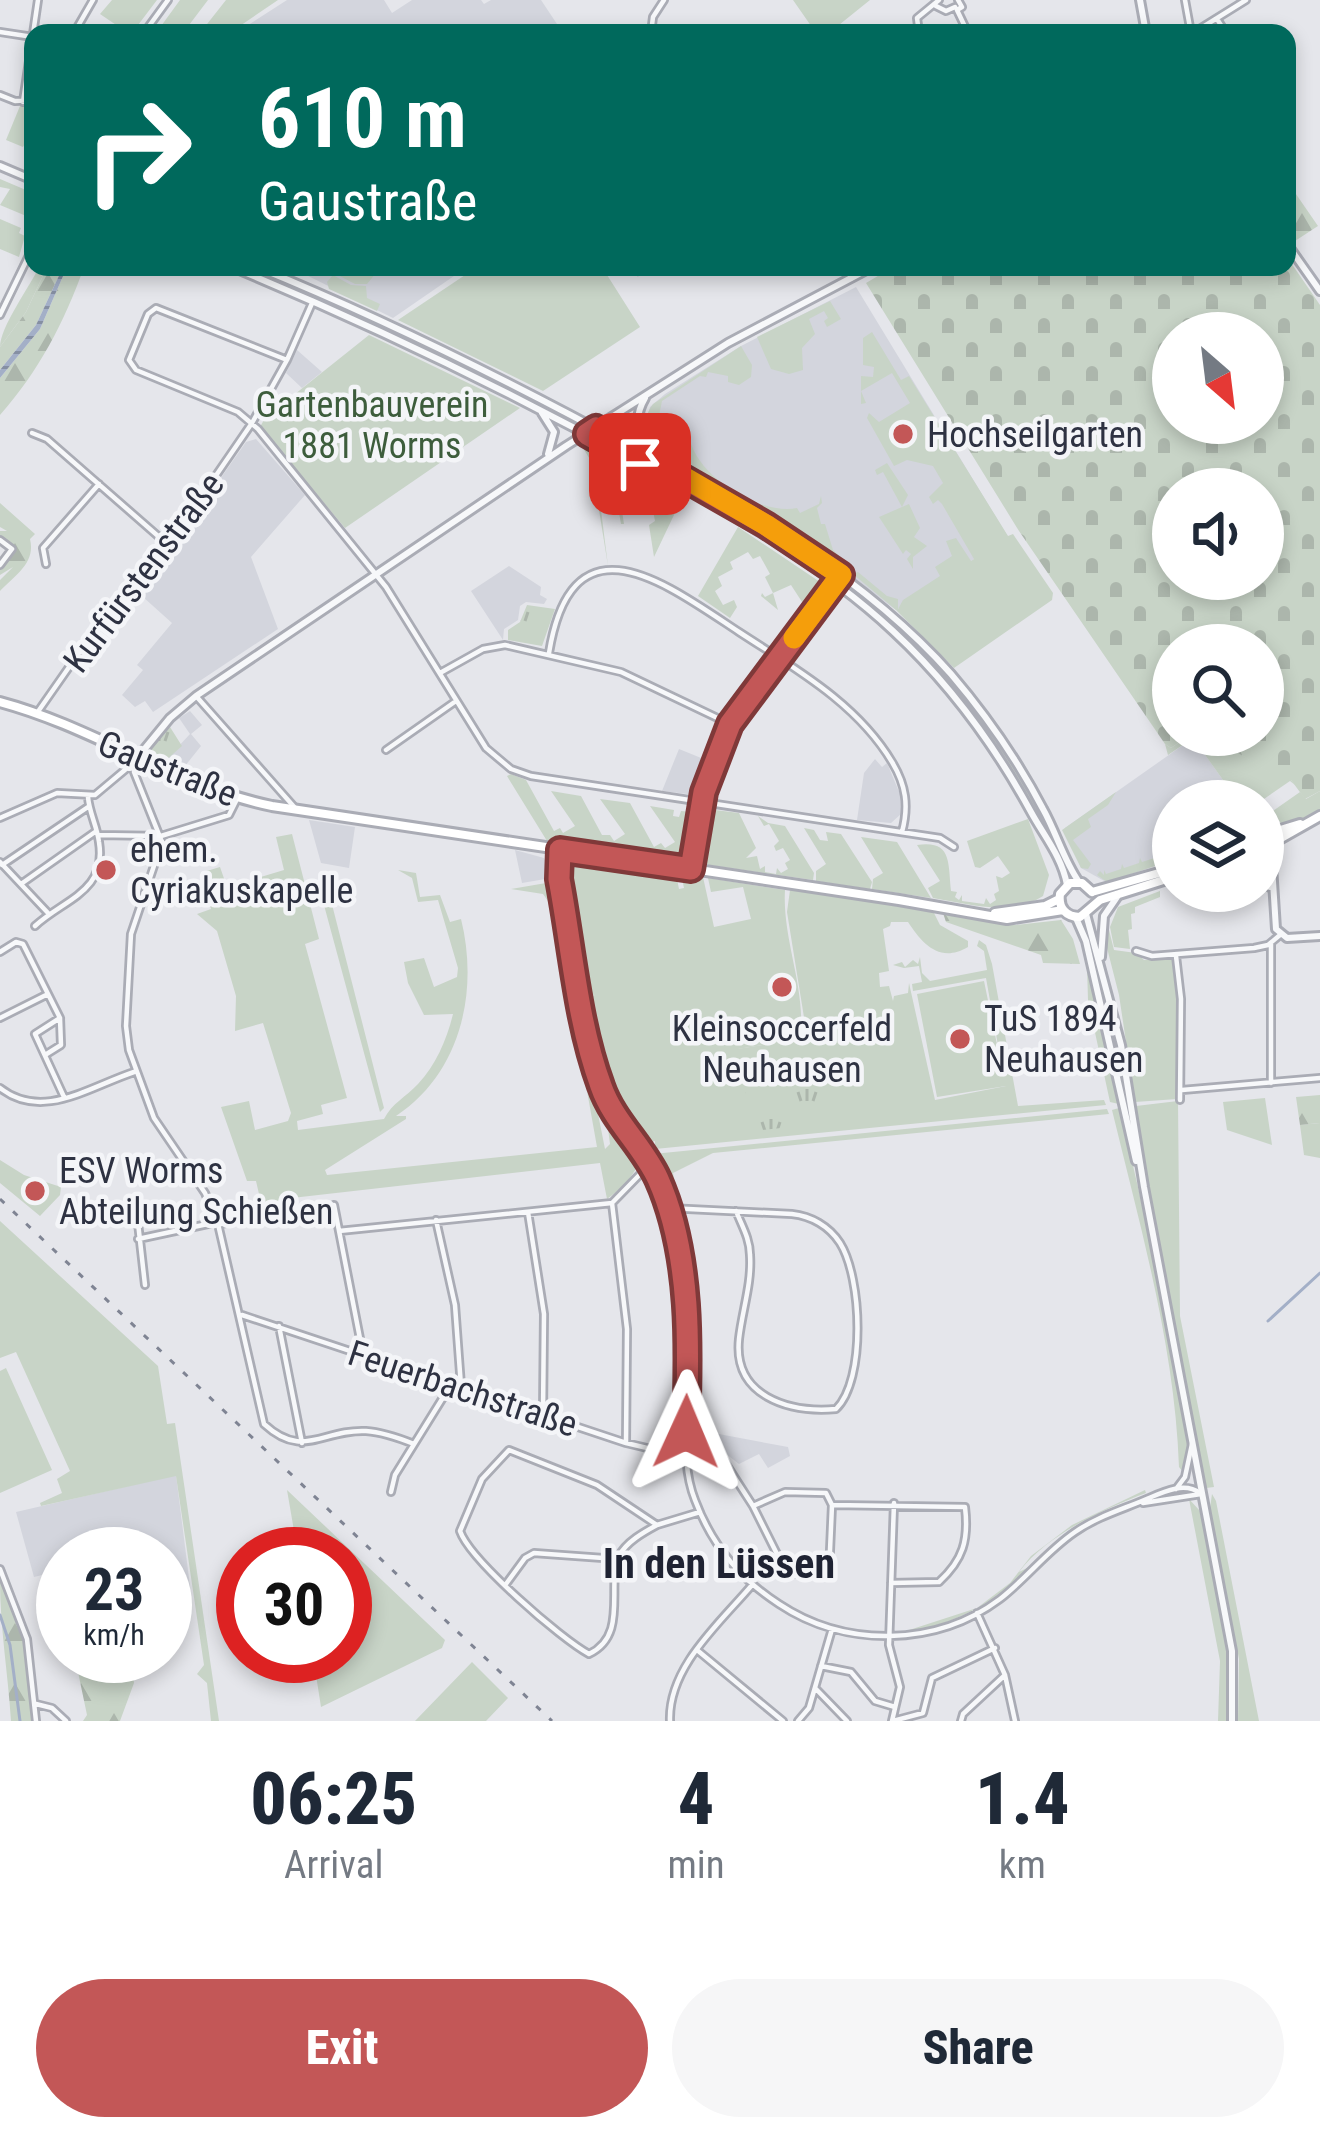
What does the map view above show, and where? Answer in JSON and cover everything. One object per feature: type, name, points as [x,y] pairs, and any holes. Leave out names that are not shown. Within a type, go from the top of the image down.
[{"type":"main road","name":"Gaustraße","points":[[0,702],[237,799],[298,811],[1006,919],[1063,910]]},
{"type":"main road","points":[[1284,835],[1320,815]]},
{"type":"main road","points":[[1152,879],[1093,892],[1079,882],[1067,884],[1059,899],[1063,910],[1076,917],[1152,881]]},
{"type":"main road","points":[[1090,909],[1093,892]]},
{"type":"main road","name":"Gaustraße","points":[[981,913],[1024,911],[1059,899]]},
{"type":"street","points":[[1207,24],[1246,0]]},
{"type":"street","points":[[918,24],[917,17],[947,4]]},
{"type":"street","points":[[1216,19],[1220,24]]},
{"type":"street","points":[[0,95],[23,102],[24,95]]},
{"type":"street","points":[[1296,257],[1320,291]]},
{"type":"street","points":[[0,315],[24,266]]},
{"type":"street","points":[[253,276],[530,402],[752,528],[835,584],[891,629],[968,710],[1057,855],[1067,884]]},
{"type":"street","points":[[279,276],[467,361],[596,428],[766,525],[841,575],[911,633],[975,704],[1039,800],[1079,882]]},
{"type":"street","points":[[0,818],[57,793],[72,791],[88,797],[106,788],[136,760],[158,730],[196,697],[376,574],[543,460],[739,337],[856,276]]},
{"type":"street","points":[[313,301],[316,291]]},
{"type":"street","name":"Kurfürstenstraße","points":[[37,714],[111,607],[166,543],[252,423],[313,301]]},
{"type":"street","points":[[287,361],[154,308],[130,356],[132,367],[238,412],[252,423],[376,574],[486,748],[520,773],[942,838],[954,847]]},
{"type":"street","points":[[648,395],[638,410],[637,424],[645,445],[661,464]]},
{"type":"street","points":[[530,402],[553,428],[553,446],[543,460]]},
{"type":"street","points":[[32,433],[47,439],[166,543]]},
{"type":"street","points":[[46,564],[43,548],[99,484]]},
{"type":"street","points":[[0,540],[12,550],[0,565]]},
{"type":"street","points":[[549,653],[560,610],[575,589],[601,572],[624,569],[669,585],[837,700],[887,754],[906,796],[902,832]]},
{"type":"street","points":[[691,869],[702,803],[730,724],[841,575]]},
{"type":"street","points":[[440,673],[497,645],[549,653],[640,679],[730,724]]},
{"type":"street","points":[[196,697],[298,811]]},
{"type":"street","points":[[386,750],[455,701]]},
{"type":"street","points":[[136,760],[134,772],[161,836],[131,934],[125,1026],[134,1072],[160,1129],[205,1193],[218,1223],[264,1424],[283,1441],[302,1443],[363,1431],[414,1444]]},
{"type":"street","points":[[35,926],[92,884],[100,856],[88,797]]},
{"type":"street","points":[[21,884],[98,833],[161,836],[224,817],[237,799]]},
{"type":"street","points":[[48,913],[1,864],[88,807]]},
{"type":"street","points":[[560,850],[559,879],[598,1078],[619,1120],[650,1164],[668,1208],[684,1305],[685,1458],[700,1512],[720,1548],[752,1585],[787,1609],[832,1629],[890,1637],[934,1630],[977,1613],[1006,1594],[1075,1532],[1176,1489],[1191,1487],[1201,1494]]},
{"type":"street","points":[[1103,973],[1104,916],[1121,894]]},
{"type":"street","points":[[1090,909],[1125,1065],[1232,1651],[1232,1721]]},
{"type":"street","points":[[1274,912],[1280,935],[1320,936]]},
{"type":"street","points":[[1076,917],[1086,941],[1121,1106],[1144,1187]]},
{"type":"street","points":[[1136,951],[1152,956],[1271,944],[1280,935]]},
{"type":"street","points":[[0,952],[16,942],[25,947],[60,1018],[61,1045],[45,1055]]},
{"type":"street","points":[[1271,944],[1271,1083]]},
{"type":"street","points":[[1176,954],[1181,998],[1180,1100]]},
{"type":"street","points":[[0,1018],[48,994]]},
{"type":"street","points":[[60,1018],[36,1032],[64,1096]]},
{"type":"street","points":[[0,1088],[35,1105],[134,1072]]},
{"type":"street","points":[[1180,1090],[1320,1078]]},
{"type":"street","points":[[339,1231],[612,1203],[650,1164]]},
{"type":"street","points":[[612,1203],[629,1359],[626,1442]]},
{"type":"street","points":[[136,1205],[145,1286]]},
{"type":"street","points":[[334,1205],[363,1354]]},
{"type":"street","points":[[668,1208],[736,1211],[801,1214],[822,1224],[839,1242],[854,1289],[856,1346],[848,1392],[836,1409],[770,1400],[753,1389],[742,1371],[739,1336],[751,1257],[736,1211]]},
{"type":"street","points":[[529,1212],[544,1314],[543,1414]]},
{"type":"street","points":[[138,1239],[262,1215]]},
{"type":"street","points":[[436,1220],[454,1305],[460,1386]]},
{"type":"street","name":"Feuerbachstraße","points":[[242,1315],[626,1442],[685,1458],[724,1461],[753,1506]]},
{"type":"street","points":[[279,1326],[302,1443]]},
{"type":"street","points":[[391,1492],[394,1475],[452,1383]]},
{"type":"street","points":[[1176,1489],[1185,1477],[1192,1443]]},
{"type":"street","points":[[657,1525],[597,1485],[509,1450],[482,1479],[460,1531],[506,1584],[582,1651],[593,1654],[610,1634],[617,1559],[657,1525],[700,1512]]},
{"type":"street","points":[[785,1492],[826,1493],[832,1505],[830,1573],[791,1573],[783,1567],[753,1506],[785,1492]]},
{"type":"street","points":[[1137,1503],[1201,1494]]},
{"type":"street","points":[[892,1721],[900,1677],[890,1637],[894,1503]]},
{"type":"street","points":[[832,1505],[959,1504],[966,1514],[964,1553],[939,1582],[891,1583]]},
{"type":"street","points":[[506,1584],[525,1558],[535,1553],[617,1559]]},
{"type":"street","points":[[0,1569],[24,1628],[36,1721]]},
{"type":"street","points":[[670,1721],[677,1680],[752,1585]]},
{"type":"street","points":[[977,1613],[1005,1675],[1015,1721]]},
{"type":"street","points":[[798,1721],[809,1708],[832,1629]]},
{"type":"street","points":[[892,1721],[923,1713],[937,1673],[995,1648]]},
{"type":"street","points":[[697,1650],[783,1721]]},
{"type":"street","points":[[821,1666],[850,1672],[875,1701],[896,1707]]},
{"type":"street","points":[[961,1721],[1005,1675]]},
{"type":"street","points":[[815,1688],[847,1721]]},
{"type":"street","points":[[36,1704],[52,1708],[66,1721]]},
{"type":"shaded area","points":[[287,0],[384,0],[392,13],[412,0],[481,0],[484,4],[541,0],[557,24],[250,24]]},
{"type":"shaded area","points":[[308,276],[454,276],[393,318]]},
{"type":"shaded area","points":[[856,287],[1008,537],[896,610],[788,530],[665,457],[652,443],[645,425],[650,407],[665,394],[741,346]]},
{"type":"shaded area","points":[[297,350],[322,372],[302,388],[286,373]]},
{"type":"shaded area","points":[[256,439],[305,495],[251,557],[278,629],[153,712],[145,701],[135,707],[122,695],[143,670],[137,665],[172,623],[133,588],[197,512],[246,442]]},
{"type":"shaded area","points":[[509,566],[541,587],[540,595],[547,599],[544,604],[520,606],[518,620],[504,629],[503,640],[471,591]]},
{"type":"shaded area","points":[[190,711],[202,725],[191,734],[201,746],[181,771],[164,762],[190,734],[179,718]]},
{"type":"shaded area","points":[[679,749],[711,762],[696,795],[662,791]]},
{"type":"shaded area","points":[[1167,756],[1206,756],[1223,780],[1152,780],[1152,867],[1106,882],[1081,868],[1065,828]]},
{"type":"shaded area","points":[[875,759],[882,767],[887,763],[900,794],[901,814],[891,823],[857,820],[864,773]]},
{"type":"shaded area","points":[[309,820],[355,827],[349,868],[321,863]]},
{"type":"shaded area","points":[[515,850],[544,858],[551,878],[522,883]]},
{"type":"shaded area","points":[[692,1429],[788,1447],[790,1456],[768,1468],[759,1454],[739,1464],[725,1453],[695,1455]]},
{"type":"shaded area","points":[[176,1475],[183,1527],[36,1527],[34,1577],[16,1512]]},
{"type":"green space","points":[[112,0],[157,0],[139,24],[115,24],[100,14]]},
{"type":"green space","points":[[180,0],[208,0],[190,24],[163,24]]},
{"type":"green space","points":[[226,0],[278,0],[243,24],[207,24]]},
{"type":"green space","points":[[793,0],[870,0],[840,24],[810,24]]},
{"type":"green space","points":[[24,106],[23,147],[6,140]]},
{"type":"green space","points":[[0,179],[24,189],[24,215],[0,205],[10,189],[0,187]]},
{"type":"green space","points":[[1296,194],[1318,226],[1296,240]]},
{"type":"green space","points":[[0,219],[21,228],[24,240],[19,257],[0,249]]},
{"type":"green space","points":[[1296,270],[1320,305],[1320,791],[1305,799],[1291,780],[1280,780],[1243,756],[1284,756],[1284,624],[1152,624],[1152,725],[1019,531],[866,283],[878,276],[1296,276]]},
{"type":"green space","points":[[34,276],[43,276],[26,312],[0,347]]},
{"type":"green space","points":[[43,276],[59,276],[36,325],[0,370],[0,347],[26,312]]},
{"type":"green space","points":[[63,276],[80,276],[49,346],[0,415],[0,378],[40,329]]},
{"type":"green space","points":[[335,276],[351,285],[366,286],[367,298],[380,304],[377,311],[329,289],[327,282]]},
{"type":"green space","points":[[340,276],[374,276],[367,284]]},
{"type":"green space","points":[[464,276],[608,276],[640,327],[543,391],[398,320]]},
{"type":"green space","points":[[830,301],[841,319],[827,327],[824,311],[809,319],[815,334],[802,348],[803,370],[789,374],[771,369],[757,337]]},
{"type":"green space","points":[[872,332],[901,380],[909,376],[1008,536],[1013,534],[1053,593],[1052,600],[954,668],[853,574],[858,572],[887,596],[898,599],[898,609],[903,600],[940,576],[935,567],[952,556],[946,541],[956,538],[974,559],[942,504],[938,500],[933,504],[929,497],[943,483],[933,466],[907,460],[894,466],[867,418],[869,413],[879,422],[910,403],[892,373],[861,391],[861,376],[873,377],[874,367],[863,365],[863,338]]},
{"type":"green space","name":"Gartenbauverein 1881 Worms","points":[[369,335],[520,408],[345,528],[260,427],[265,418]]},
{"type":"green space","points":[[741,346],[752,365],[751,377],[739,385],[728,382],[728,376],[708,372],[700,376],[662,401],[656,431],[684,437],[689,433],[701,463],[714,476],[764,505],[797,508],[800,513],[819,504],[821,496],[822,503],[817,508],[821,524],[825,524],[833,550],[846,562],[843,567],[665,457],[650,439],[646,419],[653,404]]},
{"type":"green space","points":[[583,448],[607,453],[683,496],[654,557],[649,525],[655,521],[649,490],[627,494],[628,502],[621,504],[624,524],[618,507],[601,510],[608,566],[599,510],[613,497]]},
{"type":"green space","points":[[887,463],[908,495],[902,507],[883,472],[877,475],[875,470]]},
{"type":"green space","points":[[0,503],[35,534],[27,562],[0,591],[0,580],[13,567],[0,575],[0,568],[15,547],[0,537],[0,531],[7,531],[0,527]]},
{"type":"green space","points":[[909,504],[920,528],[914,537],[927,546],[913,557],[913,569],[907,559],[911,554],[906,550],[903,554],[879,517]]},
{"type":"green space","points":[[738,527],[820,582],[821,593],[807,612],[798,609],[804,605],[791,585],[773,593],[760,556],[753,559],[748,552],[730,562],[733,569],[718,577],[722,586],[715,591],[723,605],[734,600],[737,607],[730,618],[698,596]]},
{"type":"green space","points":[[773,593],[778,610],[761,596]]},
{"type":"green space","points":[[527,605],[555,609],[542,646],[508,640],[508,630],[520,622]]},
{"type":"green space","points":[[888,621],[925,652],[993,736],[1041,813],[1068,868],[987,730]]},
{"type":"green space","points":[[170,727],[182,746],[164,762],[151,757],[149,748]]},
{"type":"green space","points":[[1206,756],[1244,756],[1282,780],[1223,780]]},
{"type":"green space","points":[[507,776],[526,780],[554,831],[560,828],[563,833],[575,826],[551,791],[581,796],[602,835],[614,841],[625,834],[600,799],[630,803],[654,847],[675,842],[650,806],[674,810],[673,816],[679,817],[681,811],[692,812],[687,855],[610,850],[611,843],[608,850],[547,841]]},
{"type":"green space","points":[[1320,791],[1320,812],[1284,827],[1284,803],[1300,792],[1306,799]]},
{"type":"green space","points":[[1116,792],[1108,805],[1088,819],[1091,827],[1073,840],[1091,864],[1081,868],[1062,830]]},
{"type":"green space","points":[[715,810],[739,813],[756,848],[746,858],[757,856],[765,872],[776,874],[777,868],[781,873],[790,860],[783,848],[776,851],[779,841],[758,816],[785,826],[814,873],[813,880],[709,865],[702,861],[706,816]]},
{"type":"green space","points":[[1028,819],[1049,875],[1043,896],[1004,907],[933,898],[928,888],[940,881],[917,845],[937,846],[946,855],[955,897],[984,904],[986,898],[990,904],[999,891],[996,876],[1010,873],[998,856],[975,867],[967,841]]},
{"type":"green space","points":[[804,828],[814,830],[820,840],[828,841],[826,832],[841,834],[872,882],[870,889],[816,881],[816,871],[826,864]]},
{"type":"green space","points":[[292,834],[319,939],[305,944],[347,1098],[321,1105],[323,1114],[297,1121],[298,1130],[384,1119],[424,1077],[444,1042],[453,1014],[424,1015],[408,983],[404,962],[424,958],[434,987],[457,977],[458,968],[438,900],[418,902],[412,878],[398,870],[416,873],[420,897],[440,895],[450,922],[461,919],[466,946],[465,1002],[450,1054],[418,1098],[396,1116],[406,1119],[325,1170],[327,1175],[597,1147],[555,911],[543,894],[511,889],[552,882],[605,1149],[610,1144],[604,1098],[640,1155],[633,1174],[618,1191],[607,1199],[600,1163],[283,1199],[262,1207],[256,1181],[247,1181],[221,1107],[249,1101],[255,1130],[288,1121],[291,1113],[263,1023],[235,1031],[236,996],[217,931],[197,914],[211,909],[200,873],[220,867],[227,887],[284,870],[276,837]]},
{"type":"green space","points":[[861,837],[897,842],[931,898],[872,889],[873,879],[883,873]]},
{"type":"green space","points":[[1140,858],[1142,862],[1152,859],[1152,867],[1107,882],[1097,875],[1121,869],[1122,864],[1124,868],[1139,863]]},
{"type":"green space","points":[[580,860],[676,874],[679,889],[684,888],[681,874],[703,877],[714,927],[751,919],[743,887],[711,892],[708,878],[785,890],[787,927],[800,1002],[800,1039],[738,1049],[813,1045],[808,1042],[787,912],[790,890],[933,911],[940,925],[968,941],[968,947],[940,952],[925,944],[908,922],[891,922],[883,929],[889,971],[879,973],[880,987],[889,986],[893,1001],[894,996],[908,993],[909,983],[935,1100],[1006,1086],[937,1097],[917,994],[984,981],[1004,1079],[986,978],[913,991],[912,984],[922,982],[919,966],[904,968],[893,965],[902,962],[905,967],[913,960],[918,964],[920,957],[922,973],[930,981],[987,970],[979,940],[986,945],[992,964],[1018,1106],[1104,1100],[1106,1105],[655,1149],[655,1141],[645,1145],[614,1091],[597,1040],[588,997],[595,995],[587,994],[566,871],[569,863]]},
{"type":"green space","points":[[326,881],[384,1108],[380,1112],[318,883]]},
{"type":"green space","points":[[1152,894],[1152,900],[1135,907],[1131,914],[1130,949],[1114,947],[1110,927],[1118,907]]},
{"type":"green space","points":[[943,913],[1015,925],[1061,920],[1080,964],[1043,963],[1041,955],[946,922]]},
{"type":"green space","points":[[1106,918],[1114,950],[1136,953],[1144,960],[1172,958],[1179,1000],[1177,1099],[1135,1102],[1106,944]]},
{"type":"green space","points":[[1087,966],[1119,1104],[1110,1102],[1088,1000]]},
{"type":"green space","points":[[800,1039],[813,1044],[829,1123],[753,1131],[737,1049]]},
{"type":"green space","points":[[1320,1095],[1320,1123],[1300,1125],[1296,1097]]},
{"type":"green space","points":[[1265,1098],[1272,1145],[1227,1130],[1223,1102]]},
{"type":"green space","points":[[1178,1101],[1180,1316],[1214,1487],[1206,1488],[1136,1106]]},
{"type":"green space","points":[[1119,1108],[1184,1408],[1183,1472],[1163,1332],[1112,1110]]},
{"type":"green space","points":[[1107,1109],[1109,1114],[713,1153],[673,1173],[679,1203],[653,1154]]},
{"type":"green space","points":[[1320,1123],[1320,1158],[1304,1155],[1300,1125]]},
{"type":"green space","name":"ESV Worms Abteilung Schießen","points":[[0,1160],[24,1175],[61,1187],[60,1195],[40,1216],[0,1183]]},
{"type":"green space","points":[[0,1221],[158,1366],[167,1424],[175,1423],[190,1527],[184,1527],[176,1476],[41,1506],[62,1493],[57,1479],[70,1471],[16,1352],[0,1358]]},
{"type":"green space","points":[[6,1368],[52,1470],[0,1493],[0,1371]]},
{"type":"green space","points":[[287,1490],[326,1527],[293,1527]]},
{"type":"green space","points":[[1145,1490],[1146,1493],[1093,1516],[1046,1544],[1072,1525]]},
{"type":"green space","points":[[1212,1494],[1259,1721],[1238,1721],[1239,1659],[1210,1508]]},
{"type":"green space","points":[[1189,1499],[1200,1511],[1221,1615],[1228,1668],[1227,1721],[1218,1721],[1220,1661]]},
{"type":"green space","points":[[192,1538],[219,1721],[211,1721],[207,1683],[197,1674],[204,1665],[192,1584]]},
{"type":"green space","points":[[1043,1547],[1019,1572],[1029,1567],[1015,1581],[978,1608],[1010,1583],[1031,1556]]},
{"type":"green space","points":[[372,1571],[445,1640],[442,1648],[372,1682]]},
{"type":"green space","points":[[0,1581],[23,1639],[32,1721],[11,1721]]},
{"type":"green space","points":[[977,1608],[938,1625],[900,1633]]},
{"type":"green space","points":[[472,1662],[508,1698],[486,1721],[415,1721]]},
{"type":"green space","points":[[80,1683],[134,1683],[120,1721],[83,1721],[87,1715]]},
{"type":"green space","points":[[317,1683],[370,1683],[321,1707]]},
{"type":"water","points":[[59,276],[63,276],[40,329],[0,378],[0,370],[36,325]]},
{"type":"waterway","points":[[1268,1321],[1320,1273]]},
{"type":"waterway","points":[[0,1615],[10,1645],[20,1721]]},
{"type":"railway","points":[[0,1199],[552,1721]]},
{"type":"slow traffic","points":[[663,465],[841,575],[794,638]]},
{"type":"place","name":"Hochseilgarten","points":[[903,434]]},
{"type":"place","name":"ehem. Cyriakuskapelle","points":[[106,870]]},
{"type":"place","name":"Kleinsoccerfeld Neuhausen","points":[[782,987]]},
{"type":"place","name":"TuS 1894 Neuhausen","points":[[960,1039]]},
{"type":"place","name":"ESV Worms Abteilung Schießen","points":[[35,1191]]},
{"type":"district","name":"In den Lüssen","points":[[719,1563]]},
{"type":"route","points":[[640,464],[587,434],[596,428],[699,484],[841,575],[730,724],[704,792],[691,869],[560,850],[559,879],[598,1078],[657,1177],[675,1235],[684,1305],[686,1432]]}]
